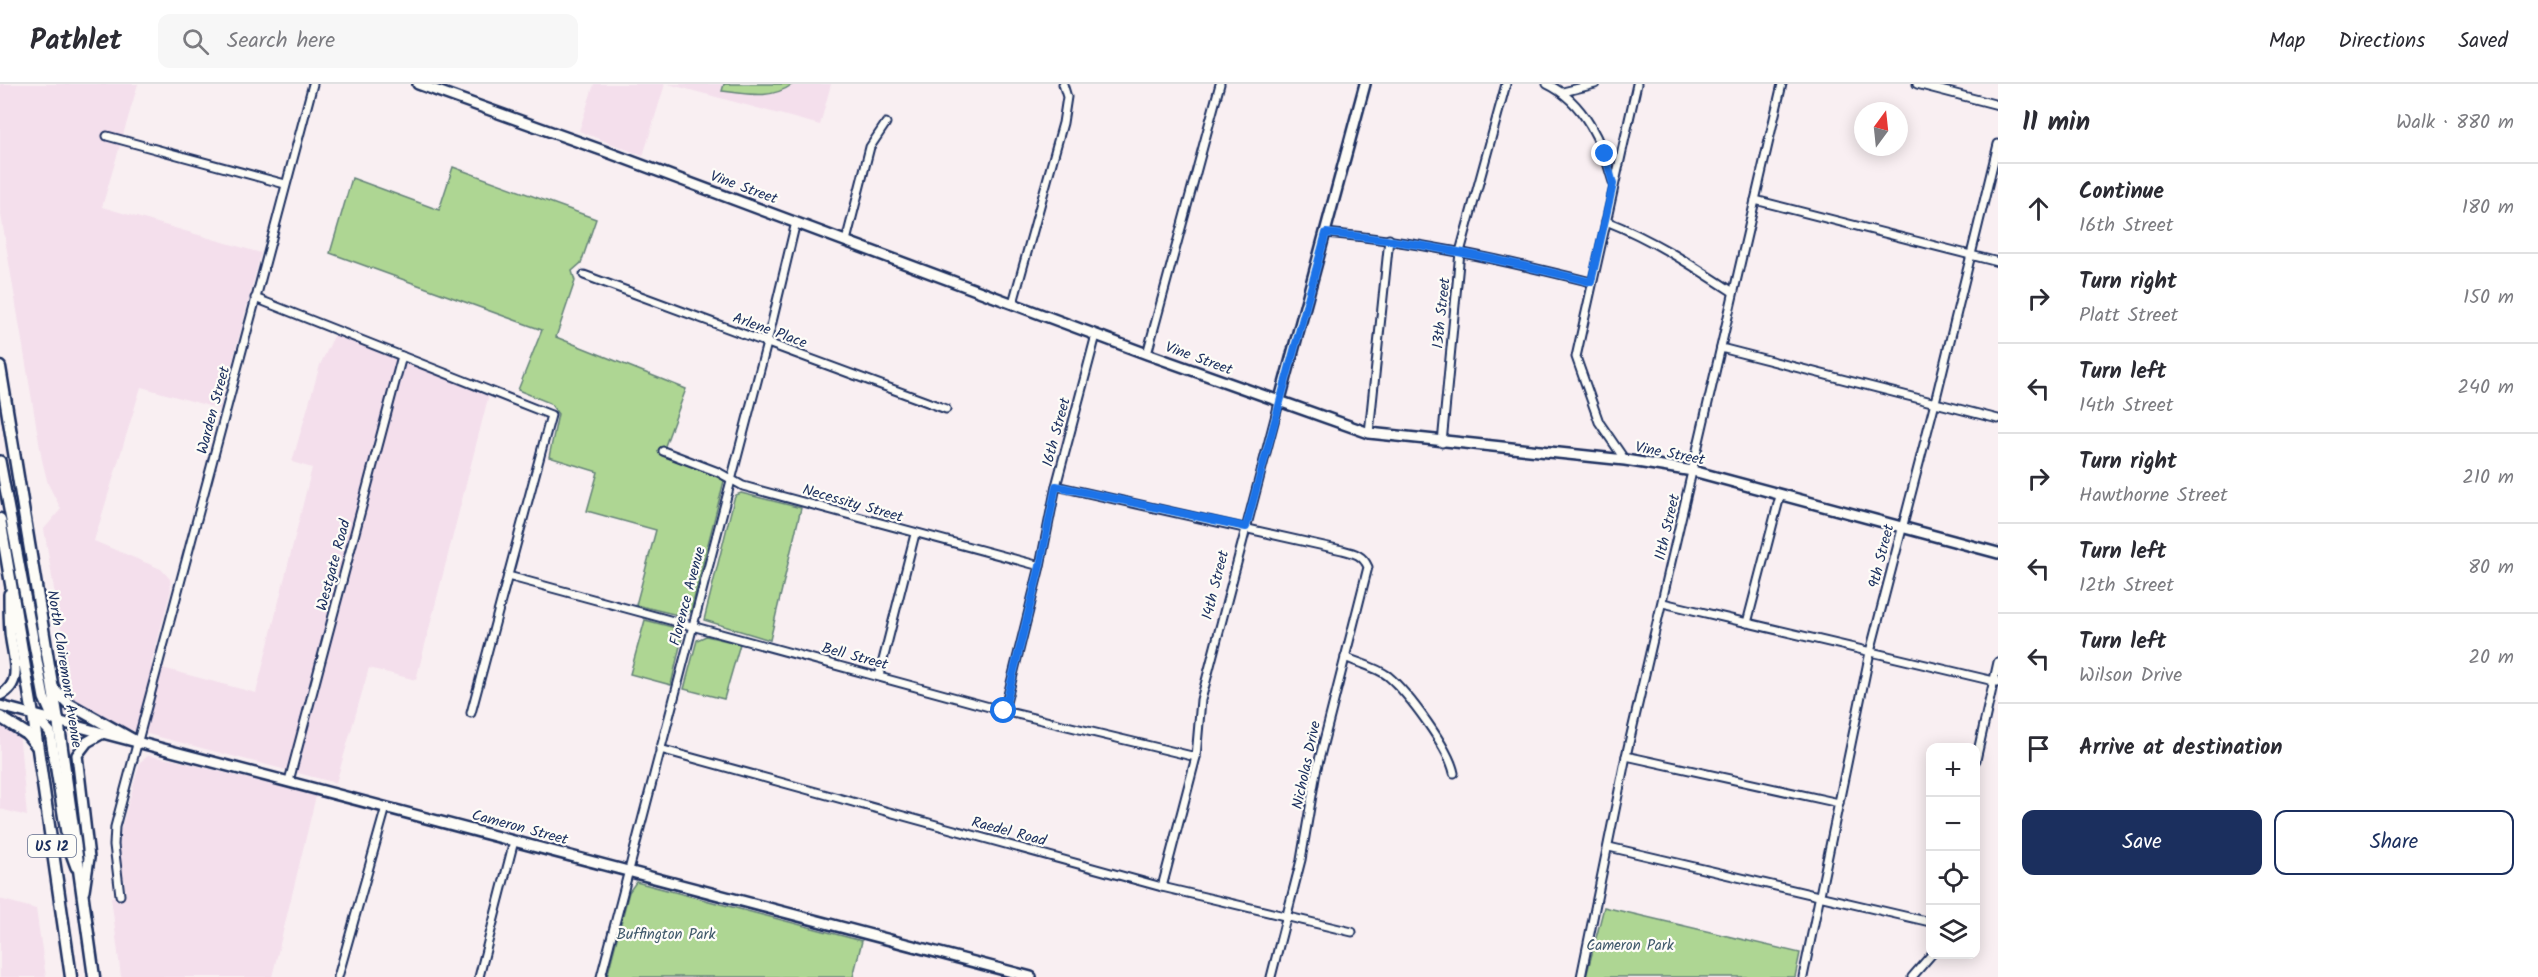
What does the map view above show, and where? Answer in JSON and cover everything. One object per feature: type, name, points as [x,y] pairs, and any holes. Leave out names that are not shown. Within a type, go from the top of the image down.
[{"type":"main road","name":"North Clairemont Avenue","points":[[0,367],[58,720],[94,977]]},
{"type":"main road","name":"US 12","points":[[0,519],[33,715],[70,977]]},
{"type":"main road","points":[[53,688],[69,704],[137,742]]},
{"type":"main road","points":[[0,717],[27,734],[38,748]]},
{"type":"street","name":"Warden Street","points":[[120,895],[114,845],[115,827],[313,84]]},
{"type":"street","name":"Vine Street","points":[[418,84],[796,222],[1279,403],[1369,433],[1625,460],[1693,471],[1998,553]]},
{"type":"street","points":[[1013,303],[1063,123],[1067,97],[1063,84]]},
{"type":"street","points":[[1147,354],[1220,84]]},
{"type":"street","name":"14th Street","points":[[1162,887],[1196,757],[1201,700],[1365,84]]},
{"type":"street","name":"13th Street","points":[[1442,442],[1460,252],[1506,84]]},
{"type":"street","points":[[1547,84],[1563,92],[1589,121],[1605,154],[1613,184]]},
{"type":"street","points":[[1563,92],[1595,84]]},
{"type":"street","points":[[1625,460],[1599,422],[1576,357],[1637,84]]},
{"type":"street","name":"11th Street","points":[[1581,977],[1610,847],[1626,756],[1664,603],[1782,84]]},
{"type":"street","points":[[1917,84],[1998,105]]},
{"type":"street","points":[[846,241],[870,147],[886,123]]},
{"type":"street","points":[[107,136],[285,184]]},
{"type":"street","name":"9th Street","points":[[1803,977],[1870,652],[1935,402],[1998,144]]},
{"type":"street","points":[[1755,200],[1998,262]]},
{"type":"street","points":[[1606,221],[1655,243],[1733,292]]},
{"type":"street","name":"Florence Avenue","points":[[602,977],[767,343],[796,222]]},
{"type":"street","points":[[1326,233],[1389,239],[1460,252],[1591,282]]},
{"type":"street","points":[[1369,433],[1389,239]]},
{"type":"street","name":"Arlene Place","points":[[584,275],[946,409]]},
{"type":"street","points":[[255,298],[551,415],[471,713]]},
{"type":"street","name":"16th Street","points":[[1004,711],[1040,566],[1056,486],[1096,335]]},
{"type":"street","points":[[1721,348],[1998,419]]},
{"type":"street","name":"Westgate Road","points":[[289,781],[402,356]]},
{"type":"street","name":"Necessity Street","points":[[663,451],[743,486],[1040,566]]},
{"type":"street","points":[[0,461],[44,698],[51,714],[58,720]]},
{"type":"street","points":[[1056,486],[1246,527]]},
{"type":"street","points":[[1747,623],[1780,496]]},
{"type":"street","name":"Nicholas Drive","points":[[1246,527],[1358,554],[1365,560],[1368,567],[1316,772],[1307,833],[1270,977]]},
{"type":"street","points":[[879,676],[915,534]]},
{"type":"street","points":[[0,695],[10,688],[15,677],[10,633],[10,576]]},
{"type":"street","name":"Bell Street","points":[[508,576],[1004,711],[1196,757]]},
{"type":"street","points":[[1664,603],[1996,681]]},
{"type":"street","points":[[1345,657],[1387,676],[1443,747],[1451,760],[1454,772]]},
{"type":"street","points":[[1980,744],[1996,681],[1998,662]]},
{"type":"street","name":"Cameron Street","points":[[0,706],[1031,977]]},
{"type":"street","points":[[33,715],[42,720],[50,732],[68,844],[81,883]]},
{"type":"street","points":[[83,899],[89,858],[77,755],[87,742],[103,733]]},
{"type":"street","name":"Raedel Road","points":[[660,749],[1162,887],[1352,932]]},
{"type":"street","points":[[1626,756],[1839,802]]},
{"type":"street","points":[[338,977],[386,807]]},
{"type":"street","points":[[479,977],[514,841]]},
{"type":"street","points":[[1610,847],[1926,921]]},
{"type":"street","points":[[1912,977],[1928,959]]},
{"type":"shaded area","points":[[0,84],[138,84],[102,207],[261,253],[220,409],[141,387],[94,541],[161,569],[170,579],[171,590],[151,665],[256,693],[312,468],[292,462],[320,365],[335,334],[489,394],[416,680],[369,668],[336,783],[113,725],[73,703],[44,529],[61,509],[48,484],[42,460],[0,209]]},
{"type":"shaded area","points":[[594,84],[665,84],[643,156],[579,131]]},
{"type":"shaded area","points":[[668,84],[831,84],[820,125]]},
{"type":"shaded area","points":[[0,721],[19,731],[27,816],[0,809]]},
{"type":"shaded area","points":[[148,756],[175,760],[316,796],[272,977],[121,977],[111,897],[126,895],[119,845],[121,829],[140,762]]},
{"type":"shaded area","points":[[0,899],[36,909],[46,977],[0,977]]},
{"type":"green space","points":[[724,84],[793,84],[776,92],[759,95],[722,91]]},
{"type":"green space","points":[[453,167],[596,219],[581,263],[572,271],[575,281],[556,337],[686,389],[662,454],[717,475],[724,481],[691,611],[686,617],[636,605],[656,530],[587,511],[598,472],[549,457],[558,414],[550,403],[518,390],[542,330],[330,253],[352,178],[439,210]]},
{"type":"green space","points":[[741,493],[801,508],[770,640],[704,620],[734,499]]},
{"type":"green space","points":[[645,620],[676,628],[683,633],[671,685],[630,674]]},
{"type":"green space","points":[[706,636],[740,644],[724,699],[684,689],[697,640]]},
{"type":"green space","name":"Buffington Park","points":[[636,882],[862,941],[853,977],[607,977],[629,892]]},
{"type":"green space","name":"Cameron Park","points":[[1604,907],[1800,953],[1795,977],[1586,977]]},
{"type":"route","points":[[1004,711],[1040,566],[1056,486],[1246,527],[1326,233],[1389,239],[1460,252],[1591,282],[1613,184],[1605,154]]}]
